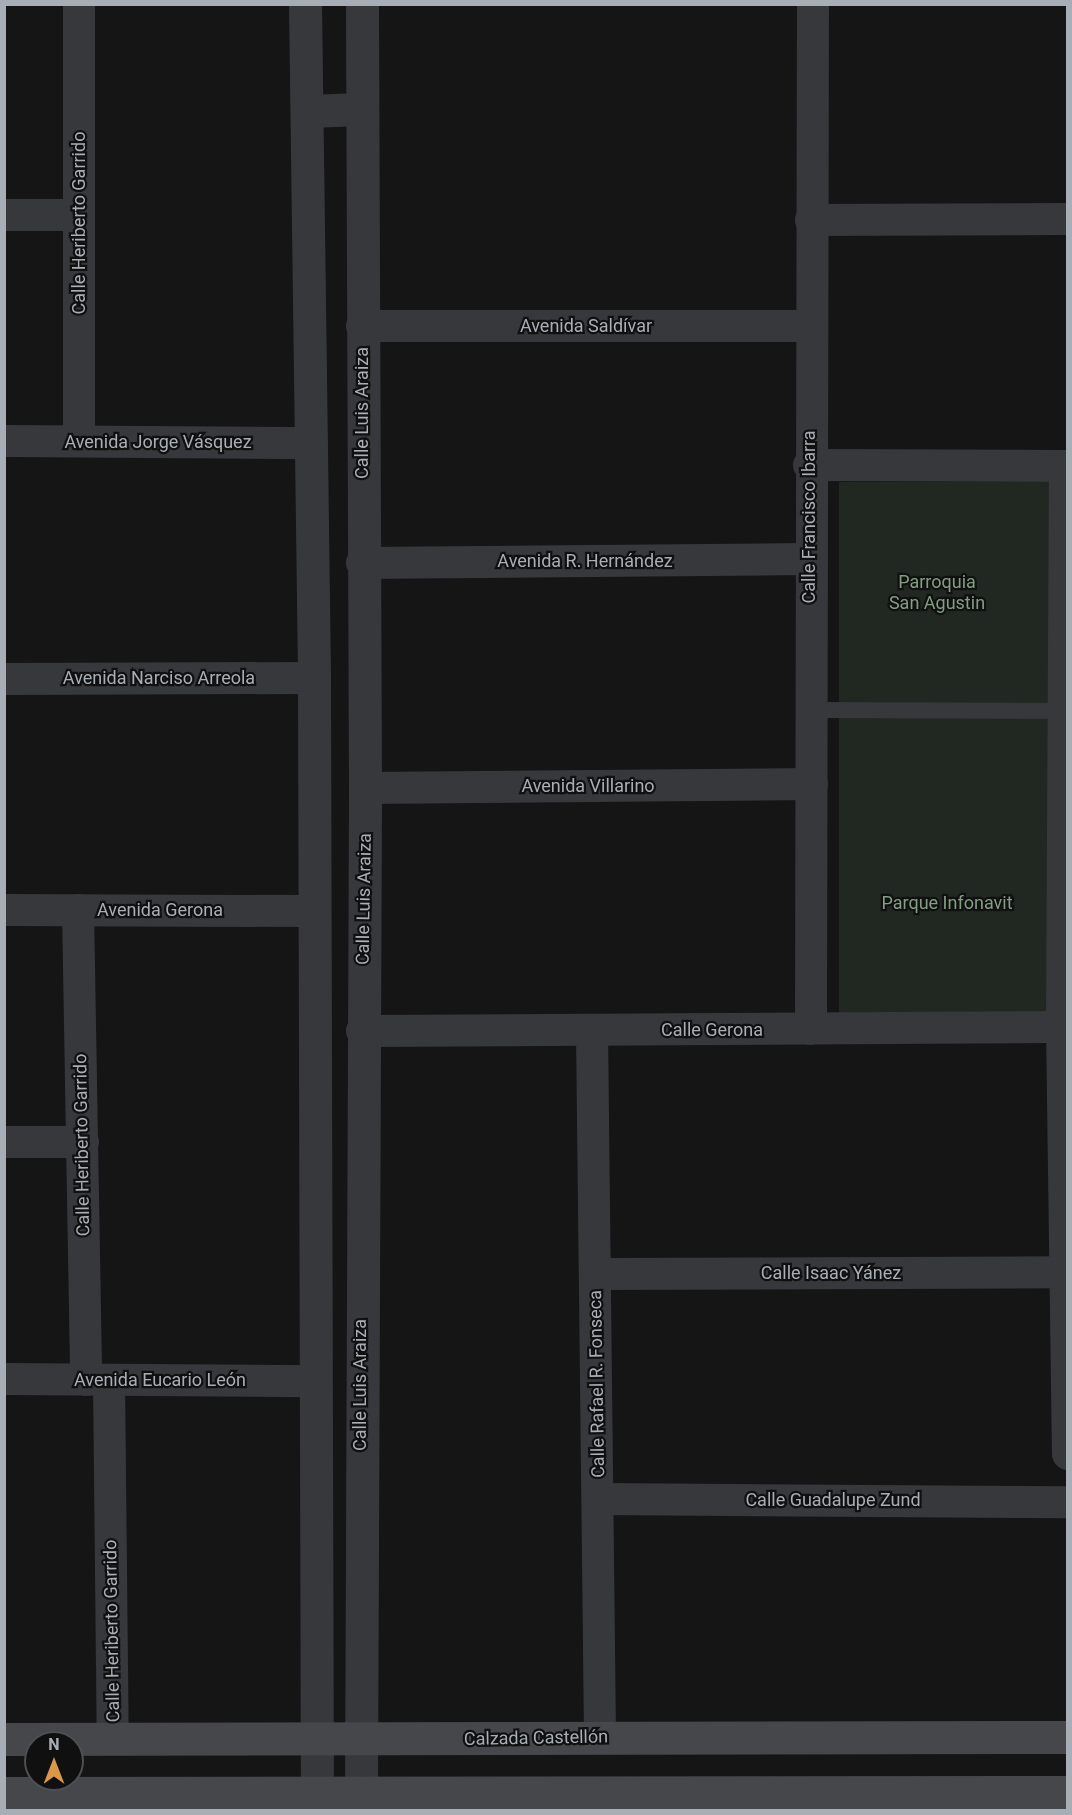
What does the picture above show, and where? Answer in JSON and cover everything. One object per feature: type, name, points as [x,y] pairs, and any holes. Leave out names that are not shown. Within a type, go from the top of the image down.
[{"type":"main road","name":"Calzada Castellón","points":[[4,1738],[361,1740],[600,1737],[1068,1737]]},
{"type":"main road","points":[[4,1793],[361,1794],[612,1802],[865,1802],[1068,1792]]},
{"type":"street","name":"Calle Heriberto Garrido","points":[[79,441],[80,4]]},
{"type":"street","points":[[305,4],[314,678],[317,1794]]},
{"type":"street","name":"Calle Luis Araiza","points":[[361,1794],[360,1262],[365,788],[362,562],[362,4]]},
{"type":"street","name":"Calle Francisco Ibarra","points":[[811,1029],[812,784],[809,465],[813,4]]},
{"type":"street","points":[[308,111],[361,109]]},
{"type":"street","points":[[4,215],[79,215]]},
{"type":"street","points":[[811,220],[1068,219]]},
{"type":"street","name":"Avenida Saldívar","points":[[362,326],[810,326]]},
{"type":"street","name":"Avenida Jorge Vásquez","points":[[4,441],[312,443]]},
{"type":"street","points":[[809,465],[1066,466],[1065,931],[1062,1027],[1066,1158],[1068,1454]]},
{"type":"street","name":"Avenida R. Hernández","points":[[362,562],[809,559]]},
{"type":"street","name":"Avenida Narciso Arreola","points":[[4,679],[314,678]]},
{"type":"street","name":"Avenida Villarino","points":[[365,788],[812,784]]},
{"type":"street","name":"Avenida Gerona","points":[[4,910],[315,911]]},
{"type":"street","name":"Calle Heriberto Garrido","points":[[78,910],[83,1142],[97,1380],[113,1738]]},
{"type":"street","name":"Calle Gerona","points":[[362,1031],[1062,1027]]},
{"type":"street","name":"Calle Rafael R. Fonseca","points":[[592,1030],[600,1737]]},
{"type":"street","points":[[4,1142],[83,1142]]},
{"type":"street","points":[[315,1262],[360,1262]]},
{"type":"street","name":"Calle Isaac Yánez","points":[[596,1274],[1067,1272]]},
{"type":"street","name":"Avenida Eucario León","points":[[4,1379],[316,1381]]},
{"type":"street","name":"Calle Guadalupe Zund","points":[[599,1499],[1068,1502]]},
{"type":"lane","points":[[810,710],[1065,711]]},
{"type":"green space","name":"Parque Infonavit","points":[[839,482],[1057,482],[1057,1020],[839,1020]]},
{"type":"park label","name":"Parroquia San Agustin","points":[[937,593]]}]
